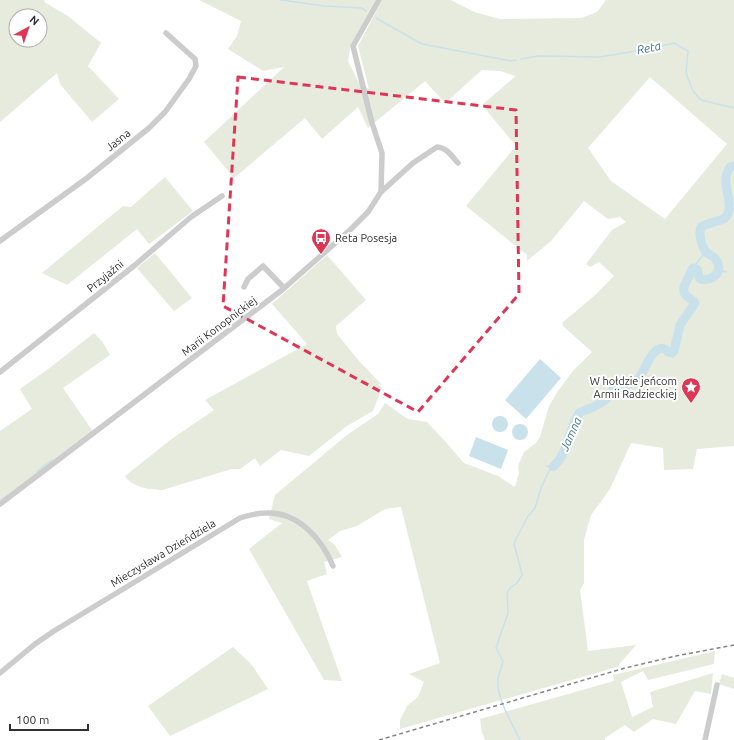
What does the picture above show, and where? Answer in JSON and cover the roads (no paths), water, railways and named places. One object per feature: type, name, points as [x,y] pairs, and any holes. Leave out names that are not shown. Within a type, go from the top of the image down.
[{"type":"street","points":[[379,0],[353,46],[372,123],[382,153],[381,192]]},
{"type":"street","name":"Jasna","points":[[0,241],[87,178],[149,128],[165,112],[189,79],[196,66],[195,59],[166,33]]},
{"type":"street","name":"Marii Konopnickiej","points":[[0,504],[284,288],[350,230],[368,212],[381,192],[413,163],[437,147],[447,150],[458,163]]},
{"type":"street","name":"Przyjaźni","points":[[0,372],[135,265],[191,217],[222,196]]},
{"type":"street","points":[[244,288],[248,279],[263,266],[284,288]]},
{"type":"street","name":"Mieczysława Dzieńdziela","points":[[0,673],[35,644],[54,631],[240,518],[256,513],[269,513],[284,516],[298,522],[318,539],[330,557],[333,566]]},
{"type":"street","points":[[705,740],[717,686]]},
{"type":"water","points":[[540,359],[561,378],[526,419],[505,400]]},
{"type":"water","points":[[497,416],[503,416],[508,421],[506,430],[503,432],[497,432],[492,427],[492,421]]},
{"type":"water","points":[[517,424],[523,424],[528,429],[526,438],[523,440],[517,440],[512,435],[512,429]]},
{"type":"water","points":[[476,437],[508,450],[501,469],[469,456]]},
{"type":"waterway","name":"Reta","points":[[281,0],[324,6],[362,8],[366,11]]},
{"type":"waterway","name":"Reta","points":[[376,18],[422,44],[511,61],[516,60]]},
{"type":"waterway","name":"Reta","points":[[521,59],[538,56],[600,57],[674,43],[688,51],[686,73],[693,91],[701,100],[734,108]]},
{"type":"waterway","name":"Jamna","points":[[553,467],[562,455],[579,413],[604,401],[614,389],[637,380],[651,356],[660,348],[672,353],[674,351],[680,325],[695,303],[686,295],[684,291],[684,285],[691,271],[693,268],[697,269],[700,279],[709,279],[715,276],[719,270],[716,260],[707,253],[704,248],[700,237],[700,230],[701,227],[725,218],[728,214],[729,201],[726,178],[730,167],[734,166]]},
{"type":"waterway","points":[[693,268],[706,251]]},
{"type":"waterway","points":[[718,270],[726,272]]},
{"type":"waterway","points":[[37,471],[52,460]]},
{"type":"waterway","name":"Jamna","points":[[547,466],[553,467]]},
{"type":"waterway","name":"Jamna","points":[[520,740],[499,694],[498,679],[503,661],[496,648],[508,613],[507,593],[510,588],[517,583],[522,575],[514,543],[528,516],[535,508],[541,488],[549,471],[553,467]]},
{"type":"railway","points":[[379,740],[625,668],[676,656],[734,645]]},
{"type":"place","name":"Reta Posesja","points":[[321,255]]},
{"type":"place","name":"W hołdzie jeńcom Armii Radzieckiej","points":[[691,404]]}]
